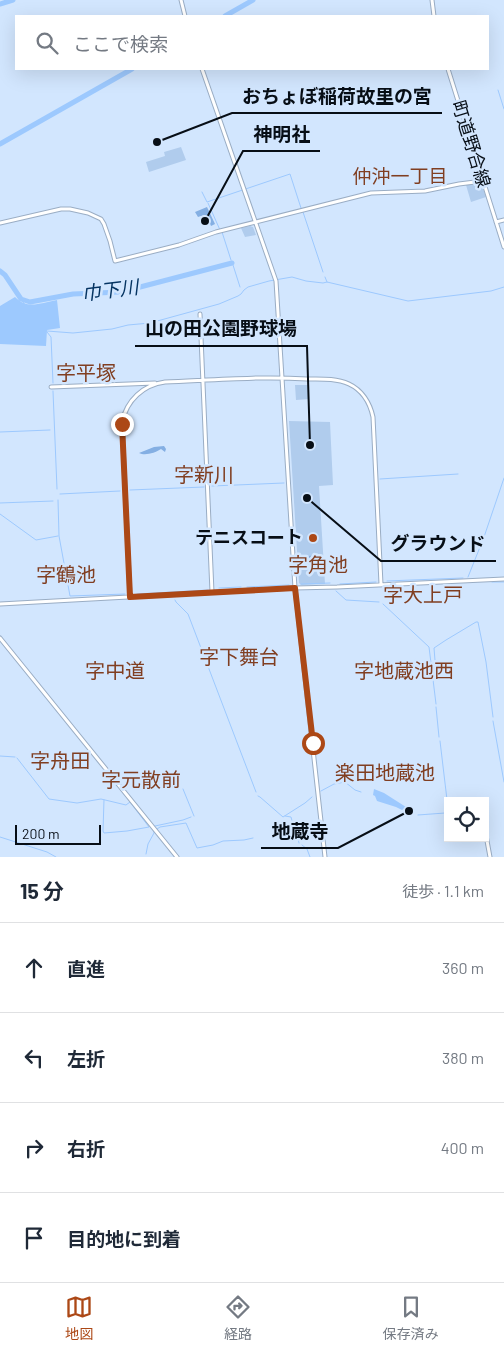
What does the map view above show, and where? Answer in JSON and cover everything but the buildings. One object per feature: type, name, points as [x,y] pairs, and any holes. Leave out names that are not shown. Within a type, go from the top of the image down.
[{"type":"street","points":[[182,0],[185,15]]},
{"type":"street","points":[[432,1],[434,15]]},
{"type":"street","points":[[202,70],[276,280],[295,588],[325,857]]},
{"type":"street","name":"町道野合線","points":[[448,70],[504,247]]},
{"type":"street","points":[[0,223],[62,209],[91,214],[99,218],[104,224],[115,261],[178,246],[216,232],[370,193],[425,191],[483,181]]},
{"type":"street","points":[[496,222],[504,220]]},
{"type":"street","points":[[200,314],[212,592]]},
{"type":"street","points":[[51,387],[282,378],[342,382],[358,390],[369,404],[373,421],[381,584]]},
{"type":"street","points":[[130,597],[122,422],[127,408],[135,397],[144,389],[159,383]]},
{"type":"street","points":[[0,604],[504,579]]},
{"type":"street","points":[[0,638],[177,857]]},
{"type":"street","points":[[487,842],[490,857]]},
{"type":"shaded area","points":[[181,147],[186,160],[149,172],[146,162],[165,156],[164,152]]},
{"type":"shaded area","points":[[466,185],[480,185],[486,197],[471,202]]},
{"type":"shaded area","points":[[207,207],[215,224],[211,226],[207,216],[198,217],[195,212]]},
{"type":"shaded area","points":[[253,227],[256,235],[245,237],[241,228]]},
{"type":"shaded area","points":[[15,297],[20,301],[30,304],[57,300],[60,328],[47,330],[46,346],[0,344],[0,306]]},
{"type":"shaded area","points":[[295,385],[308,385],[309,399],[296,400]]},
{"type":"shaded area","points":[[289,421],[330,422],[333,485],[319,486],[325,584],[301,585],[299,583]]},
{"type":"shaded area","points":[[164,446],[165,452],[161,449],[150,454],[139,453],[154,447]]},
{"type":"shaded area","points":[[320,555],[321,571],[312,567],[310,560],[306,558],[308,556]]},
{"type":"shaded area","points":[[374,789],[406,807],[402,810],[377,801],[373,795]]},
{"type":"waterway","points":[[0,4],[13,0]]},
{"type":"waterway","points":[[227,15],[253,0]]},
{"type":"waterway","points":[[0,144],[130,70]]},
{"type":"waterway","points":[[498,90],[504,109]]},
{"type":"waterway","points":[[202,192],[207,202],[290,174],[301,208]]},
{"type":"waterway","points":[[208,203],[220,230]]},
{"type":"waterway","points":[[303,212],[323,272]]},
{"type":"waterway","points":[[222,232],[231,260]]},
{"type":"waterway","name":"巾下川","points":[[0,271],[5,275],[21,299],[30,302],[73,294],[121,292],[232,263]]},
{"type":"waterway","points":[[233,265],[240,287]]},
{"type":"waterway","points":[[47,331],[73,333],[150,323],[219,304],[238,296],[248,287],[292,277],[306,281],[327,282],[408,301],[491,291],[504,287]]},
{"type":"waterway","points":[[325,277],[327,282]]},
{"type":"waterway","name":"巾下川","points":[[21,299],[25,305]]},
{"type":"waterway","points":[[47,332],[51,337],[53,383]]},
{"type":"waterway","points":[[53,391],[57,489]]},
{"type":"waterway","points":[[0,432],[50,430]]},
{"type":"waterway","points":[[380,479],[458,474]]},
{"type":"waterway","points":[[468,577],[504,478]]},
{"type":"waterway","points":[[212,486],[284,483]]},
{"type":"waterway","points":[[130,490],[204,487]]},
{"type":"waterway","points":[[60,494],[120,491]]},
{"type":"waterway","points":[[58,500],[59,536],[70,596],[125,594]]},
{"type":"waterway","points":[[0,503],[53,501]]},
{"type":"waterway","points":[[0,514],[36,540],[58,536]]},
{"type":"waterway","points":[[387,581],[463,578]]},
{"type":"waterway","points":[[340,584],[376,582]]},
{"type":"waterway","points":[[492,582],[504,582]]},
{"type":"waterway","points":[[301,584],[330,583]]},
{"type":"waterway","points":[[247,587],[289,585]]},
{"type":"waterway","points":[[219,588],[241,587]]},
{"type":"waterway","points":[[137,594],[208,590]]},
{"type":"waterway","points":[[336,591],[346,600],[379,602]]},
{"type":"waterway","points":[[175,600],[188,614],[256,792]]},
{"type":"waterway","points":[[383,604],[429,647],[436,704]]},
{"type":"waterway","points":[[435,676],[434,648],[478,622],[486,662],[493,717]]},
{"type":"waterway","points":[[436,707],[439,737]]},
{"type":"waterway","points":[[493,721],[504,782]]},
{"type":"waterway","points":[[440,741],[447,797]]},
{"type":"waterway","points":[[0,756],[15,757]]},
{"type":"waterway","points":[[17,758],[49,799],[77,803],[101,799],[126,805],[130,802],[149,827],[104,833],[104,800]]},
{"type":"waterway","points":[[321,791],[334,784],[345,782],[361,792]]},
{"type":"waterway","points":[[183,789],[194,816]]},
{"type":"waterway","points":[[258,796],[283,817],[312,797]]},
{"type":"waterway","points":[[418,815],[444,813]]},
{"type":"waterway","points":[[285,816],[291,817],[299,843]]},
{"type":"waterway","points":[[155,826],[191,817]]},
{"type":"waterway","points":[[157,829],[186,823],[197,848],[223,841],[253,838]]},
{"type":"waterway","points":[[146,854],[154,831]]},
{"type":"waterway","points":[[0,837],[47,852],[56,857]]},
{"type":"waterway","points":[[302,845],[307,849],[310,857]]},
{"type":"place","name":"おちょぼ稲荷故里の宮","points":[[157,142]]},
{"type":"place","name":"神明社","points":[[205,221]]},
{"type":"place","name":"山の田公園野球場","points":[[310,445]]},
{"type":"place","name":"グラウンド","points":[[307,498]]},
{"type":"place","name":"テニスコート","points":[[313,538]]},
{"type":"place","name":"地蔵寺","points":[[409,811]]},
{"type":"district","name":"仲沖一丁目","points":[[400,176]]},
{"type":"district","name":"字平塚","points":[[86,373]]},
{"type":"district","name":"字新川","points":[[204,475]]},
{"type":"district","name":"字角池","points":[[318,565]]},
{"type":"district","name":"字鶴池","points":[[66,575]]},
{"type":"district","name":"字大上戸","points":[[423,595]]},
{"type":"district","name":"字下舞台","points":[[239,657]]},
{"type":"district","name":"字中道","points":[[115,671]]},
{"type":"district","name":"字地蔵池西","points":[[404,671]]},
{"type":"district","name":"字舟田","points":[[60,761]]},
{"type":"district","name":"楽田地蔵池","points":[[385,773]]},
{"type":"district","name":"字元散前","points":[[141,780]]},
{"type":"route","points":[[122,424],[130,597],[295,588],[313,743]]}]
